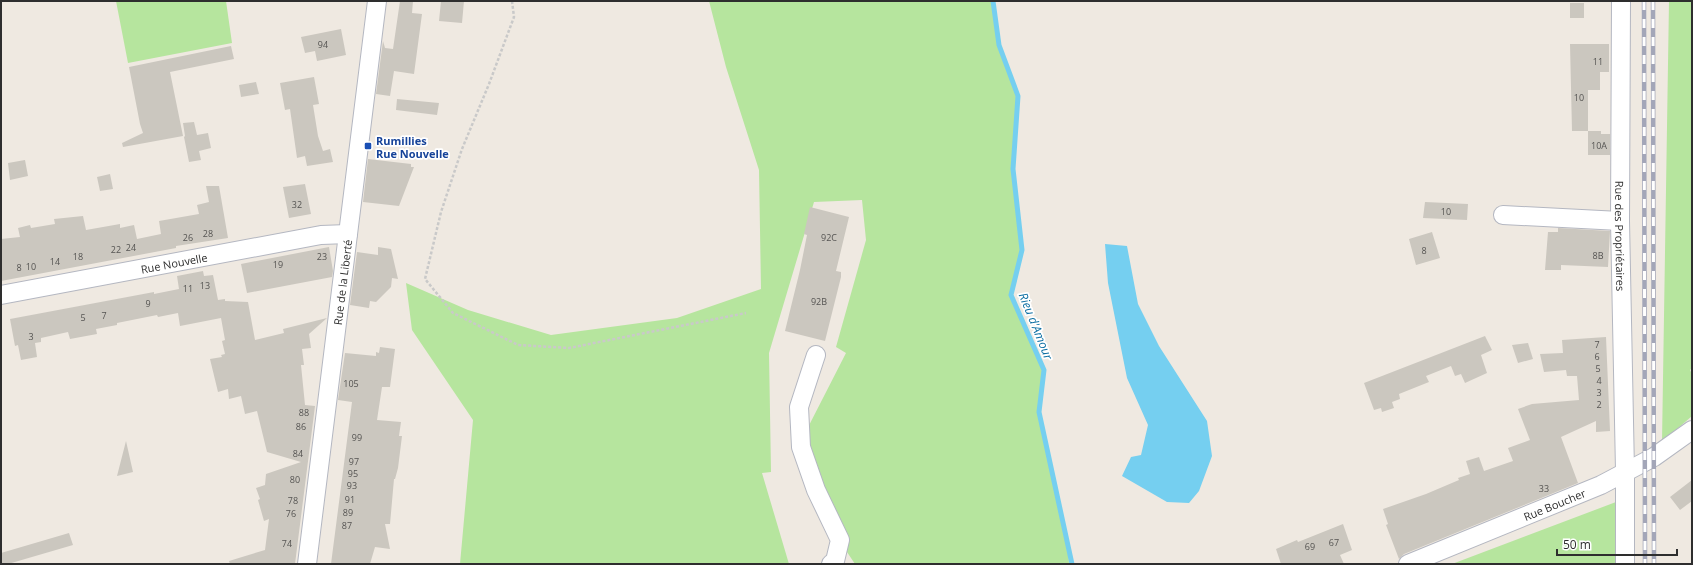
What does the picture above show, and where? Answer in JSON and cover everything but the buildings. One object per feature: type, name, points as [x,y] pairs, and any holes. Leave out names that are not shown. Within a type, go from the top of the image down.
[{"type":"street","name":"Rue de la Liberté","points":[[307,564],[377,1]]},
{"type":"street","name":"Rue des Propriétaires","points":[[1621,1],[1620,221],[1626,564]]},
{"type":"street","points":[[1503,215],[1620,221]]},
{"type":"street","name":"Rue Nouvelle","points":[[1,295],[321,235],[348,234]]},
{"type":"street","points":[[816,354],[799,408],[801,447],[816,490],[840,540],[835,560],[831,564]]},
{"type":"street","name":"Rue Boucher","points":[[1408,564],[1601,485],[1654,457],[1692,430]]},
{"type":"path","points":[[512,1],[514,17],[489,84],[462,149],[441,212],[425,279],[453,313],[518,345],[569,348],[746,313]]},
{"type":"green space","points":[[116,1],[226,1],[232,43],[128,63]]},
{"type":"green space","points":[[709,1],[993,1],[999,45],[1018,96],[1014,175],[1022,250],[1011,295],[1044,370],[1039,412],[1068,545],[1069,564],[855,564],[847,552],[801,441],[846,353],[836,347],[866,240],[862,200],[814,202],[769,353],[771,472],[762,473],[789,564],[460,564],[473,420],[412,330],[406,283],[468,310],[551,335],[677,318],[761,289],[759,170],[726,67]]},
{"type":"green space","points":[[1669,1],[1692,1],[1692,368],[1690,370],[1692,374],[1692,416],[1662,442]]},
{"type":"green space","points":[[1616,502],[1617,564],[1452,564]]},
{"type":"water","points":[[1105,244],[1127,246],[1138,304],[1159,346],[1207,421],[1212,456],[1199,491],[1189,503],[1167,502],[1122,476],[1131,457],[1141,455],[1148,425],[1127,378],[1108,283]]},
{"type":"waterway","name":"Rieu d'Amour","points":[[993,1],[999,45],[1018,96],[1013,169],[1022,250],[1011,295],[1044,370],[1039,412],[1072,564]]},
{"type":"railway","points":[[1644,1],[1645,564]]},
{"type":"railway","points":[[1653,1],[1654,564]]},
{"type":"place","name":"Rumillies Rue Nouvelle","points":[[368,146]]}]
